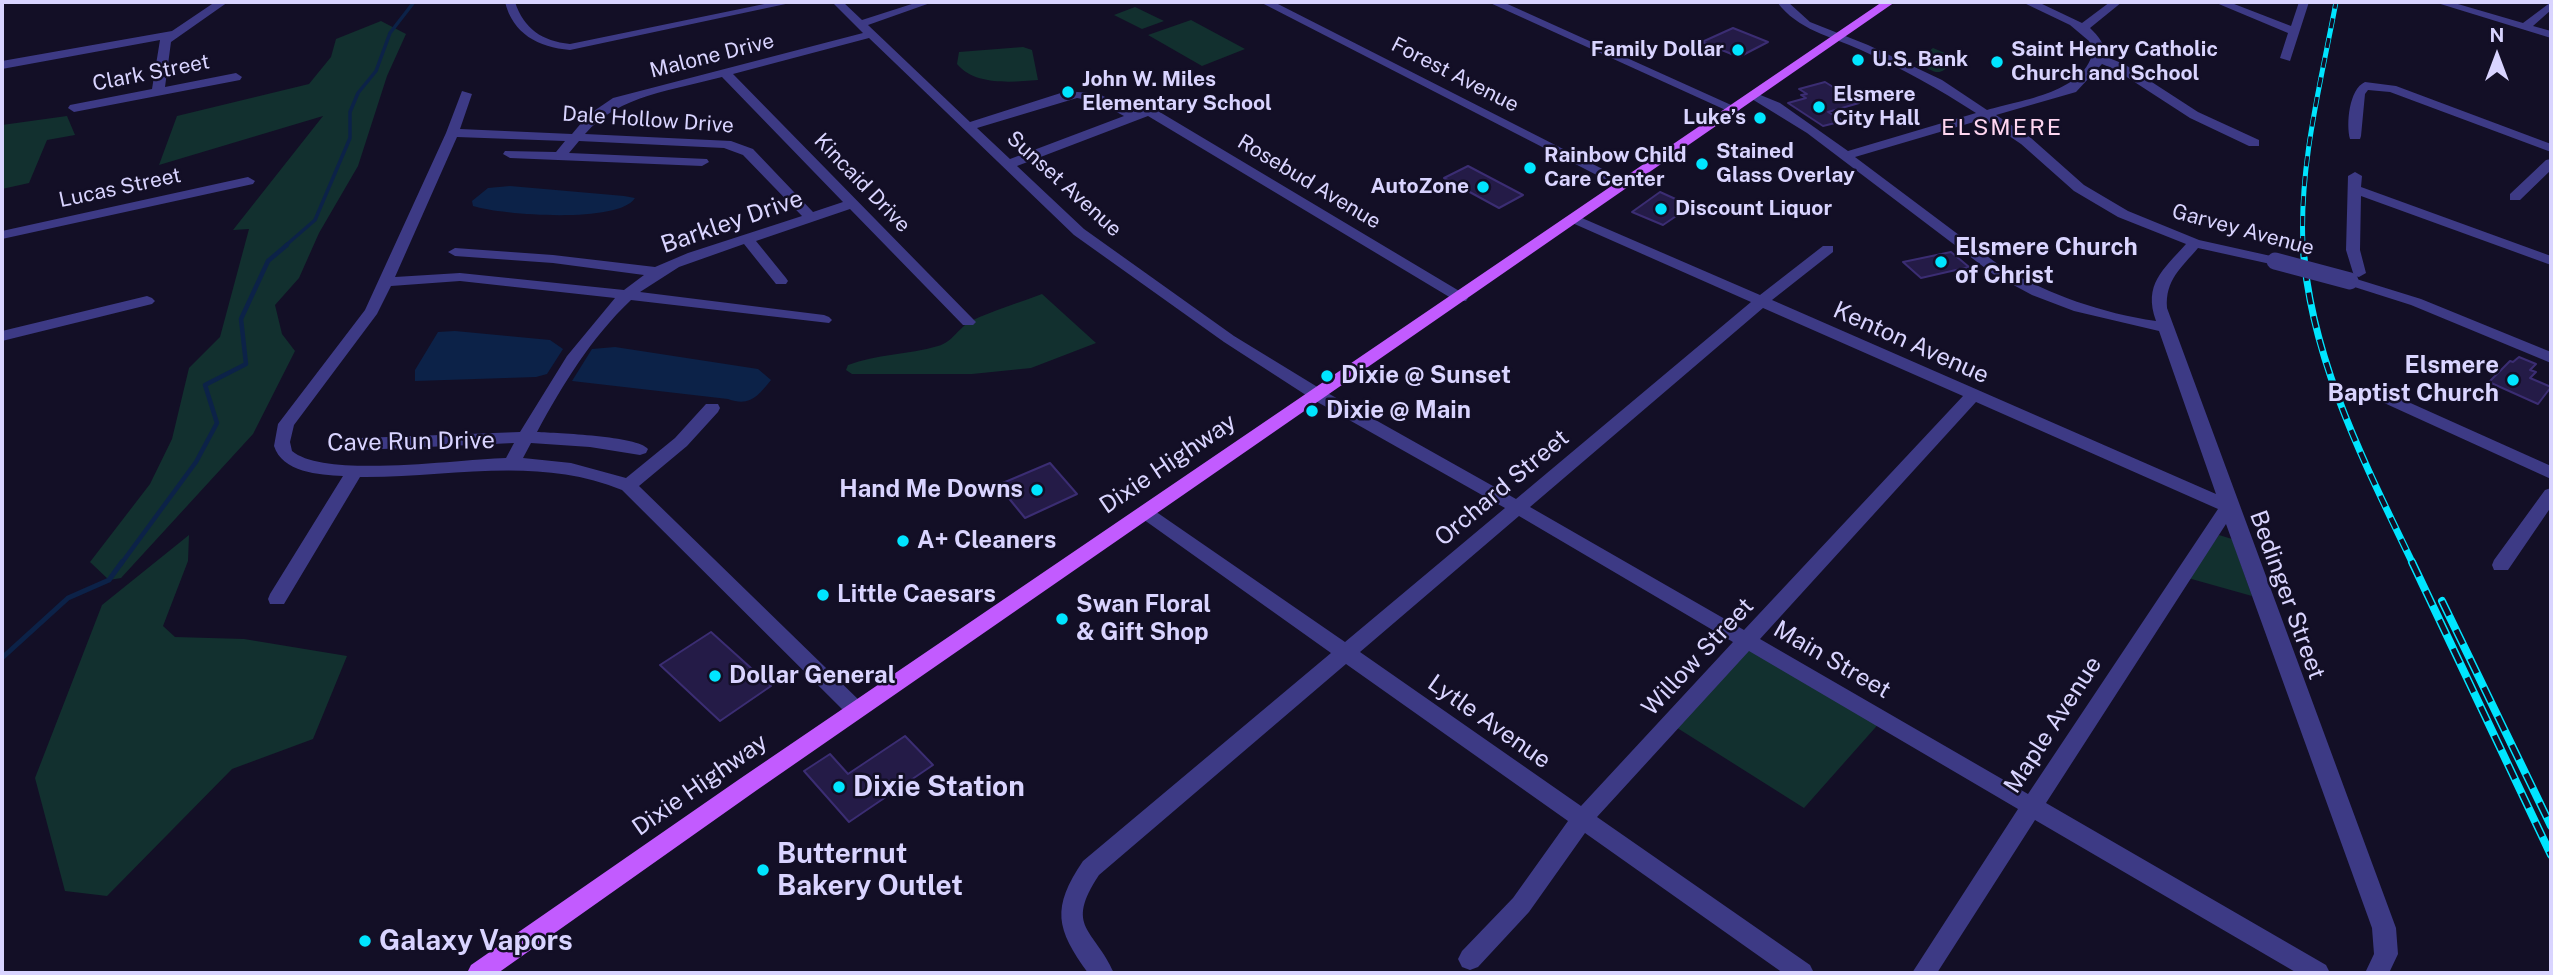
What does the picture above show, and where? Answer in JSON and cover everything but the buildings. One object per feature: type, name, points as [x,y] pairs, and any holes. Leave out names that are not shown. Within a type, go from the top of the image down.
[{"type":"main road","name":"Dixie Highway","points":[[479,973],[856,710],[1461,298],[1889,2]]},
{"type":"street","points":[[158,92],[165,41],[222,2]]},
{"type":"street","points":[[510,2],[512,10],[535,40],[553,46],[570,47],[789,2]]},
{"type":"street","name":"Sunset Avenue","points":[[837,2],[1079,232],[1229,339],[1318,395]]},
{"type":"street","points":[[860,24],[928,2]]},
{"type":"street","name":"Forest Avenue","points":[[1266,2],[1625,184]]},
{"type":"street","points":[[1494,2],[1734,109]]},
{"type":"street","name":"Garvey Avenue","points":[[1782,2],[1806,24],[1938,83],[2026,141],[2079,188],[2110,208],[2195,243],[2355,277],[2551,358]]},
{"type":"street","points":[[1847,155],[2067,91],[2099,58],[2099,50],[2083,27],[2027,2]]},
{"type":"street","points":[[2083,27],[2117,2]]},
{"type":"street","points":[[2220,2],[2295,32]]},
{"type":"street","points":[[2286,58],[2304,2]]},
{"type":"street","points":[[2440,2],[2551,35]]},
{"type":"street","points":[[2525,27],[2551,5]]},
{"type":"street","points":[[2,65],[172,34]]},
{"type":"street","name":"Malone Drive","points":[[560,155],[600,111],[617,101],[872,34]]},
{"type":"street","points":[[2099,58],[2120,67],[2194,115],[2255,143]]},
{"type":"street","name":"Kincaid Drive","points":[[725,73],[968,322]]},
{"type":"street","name":"Clark Street","points":[[74,108],[236,77]]},
{"type":"street","points":[[2355,136],[2361,89],[2372,86],[2392,89],[2551,148]]},
{"type":"street","name":"Cave Run Drive","points":[[466,94],[452,133],[386,282],[362,326],[286,424],[281,440],[282,448],[288,457],[310,467],[355,470],[511,463],[567,467],[595,473],[628,486],[856,710]]},
{"type":"street","points":[[969,126],[1067,95],[1084,94],[1102,97],[1134,117]]},
{"type":"street","points":[[1753,96],[1785,112],[1847,155],[2018,282],[2085,310],[2166,327]]},
{"type":"street","name":"Rosebud Avenue","points":[[1134,117],[1149,111],[1461,298]]},
{"type":"street","points":[[1009,164],[1134,117]]},
{"type":"street","name":"Dale Hollow Drive","points":[[452,133],[714,143],[737,147],[748,152],[811,218]]},
{"type":"street","points":[[510,154],[702,163]]},
{"type":"street","points":[[2515,197],[2551,163]]},
{"type":"street","name":"Lucas Street","points":[[2,235],[248,181]]},
{"type":"street","points":[[2355,277],[2355,182],[2551,261]]},
{"type":"street","name":"Barkley Drive","points":[[511,463],[584,342],[614,306],[658,272],[853,203]]},
{"type":"street","name":"Kenton Avenue","points":[[1575,219],[2229,507]]},
{"type":"street","points":[[747,239],[781,281]]},
{"type":"street","name":"Bedinger Street","points":[[2195,243],[2160,281],[2157,296],[2229,507],[2384,928],[2386,954],[2377,973]]},
{"type":"street","name":"Orchard Street","points":[[1102,973],[1075,937],[1070,914],[1075,889],[1091,868],[1761,302],[1828,249]]},
{"type":"street","points":[[455,252],[553,259],[658,272]]},
{"type":"street","points":[[386,282],[460,277],[824,320]]},
{"type":"street","points":[[2,336],[147,301]]},
{"type":"street","points":[[2377,393],[2551,473]]},
{"type":"street","name":"Main Street","points":[[1318,395],[1517,507],[2318,973]]},
{"type":"street","name":"Willow Street","points":[[1470,959],[1521,905],[1582,820],[1972,396]]},
{"type":"street","points":[[628,486],[681,442],[712,408]]},
{"type":"street","points":[[361,444],[526,437],[590,441],[640,449]]},
{"type":"street","points":[[277,599],[355,470]]},
{"type":"street","points":[[2501,565],[2551,494]]},
{"type":"street","name":"Maple Avenue","points":[[1924,973],[2213,526],[2229,507]]},
{"type":"street","name":"Lytle Avenue","points":[[1146,513],[1802,973]]},
{"type":"green space","points":[[1135,7],[1164,21],[1142,29],[1114,15]]},
{"type":"green space","points":[[1191,20],[1245,49],[1202,66],[1148,35]]},
{"type":"green space","points":[[381,21],[406,34],[387,76],[358,166],[319,233],[299,278],[275,305],[282,334],[295,351],[253,434],[121,578],[109,580],[90,562],[150,484],[172,439],[189,368],[220,337],[249,229],[233,230],[323,116],[159,165],[177,116],[309,84],[331,57],[336,39]]},
{"type":"green space","points":[[1023,47],[1032,50],[1038,80],[1006,82],[984,79],[965,71],[957,64],[959,52]]},
{"type":"green space","points":[[1933,48],[1952,56],[1949,59],[1955,61],[1940,72],[1915,62]]},
{"type":"green space","points":[[67,116],[75,135],[47,140],[29,183],[2,189],[2,125]]},
{"type":"green space","points":[[1042,294],[1096,343],[1031,368],[972,374],[852,374],[846,370],[848,365],[859,361],[943,344],[971,321]]},
{"type":"green space","points":[[189,535],[188,561],[163,626],[175,637],[244,639],[347,656],[313,739],[232,769],[107,896],[65,891],[35,778],[102,605]]},
{"type":"green space","points":[[2219,535],[2232,539],[2252,596],[2188,578]]},
{"type":"green space","points":[[1748,641],[1882,720],[1804,808],[1671,724]]},
{"type":"water","points":[[510,186],[635,198],[625,206],[584,214],[532,214],[473,206],[472,201],[488,188]]},
{"type":"water","points":[[455,331],[550,340],[563,349],[547,374],[536,377],[415,381],[415,370],[438,332]]},
{"type":"water","points":[[615,347],[758,369],[771,380],[757,395],[742,402],[572,381],[592,349]]},
{"type":"waterway","points":[[285,246],[315,220],[350,138],[350,112],[358,93],[376,71],[390,33],[414,2]]},
{"type":"waterway","points":[[121,564],[196,462],[217,423],[205,385],[246,364],[241,319],[268,261],[287,245]]},
{"type":"waterway","points":[[2,658],[68,598],[109,580],[122,562]]},
{"type":"railway","points":[[2303,245],[2304,185],[2308,154],[2336,2]]},
{"type":"railway","points":[[2303,245],[2316,328],[2328,369],[2359,449],[2413,564]]},
{"type":"railway","points":[[2412,562],[2551,855]]},
{"type":"railway","points":[[2442,601],[2551,826]]},
{"type":"place","name":"Family Dollar","points":[[1738,50]]},
{"type":"place","name":"U.S. Bank","points":[[1858,60]]},
{"type":"place","name":"Saint Henry Catholic Church and School","points":[[1997,62]]},
{"type":"place","name":"John W. Miles Elementary School","points":[[1068,92]]},
{"type":"place","name":"Elsmere City Hall","points":[[1819,107]]},
{"type":"place","name":"Luke’s","points":[[1760,118]]},
{"type":"place","name":"Stained Glass Overlay","points":[[1702,164]]},
{"type":"place","name":"Rainbow Child Care Center","points":[[1530,168]]},
{"type":"place","name":"AutoZone","points":[[1483,187]]},
{"type":"place","name":"Discount Liquor","points":[[1661,209]]},
{"type":"place","name":"Elsmere Church of Christ","points":[[1941,262]]},
{"type":"place","name":"Dixie @ Sunset","points":[[1327,376]]},
{"type":"place","name":"Elsmere Baptist Church","points":[[2513,380]]},
{"type":"place","name":"Dixie @ Main","points":[[1312,411]]},
{"type":"place","name":"Hand Me Downs","points":[[1037,490]]},
{"type":"place","name":"A+ Cleaners","points":[[903,541]]},
{"type":"place","name":"Little Caesars","points":[[823,595]]},
{"type":"place","name":"Swan Floral & Gift Shop","points":[[1062,619]]},
{"type":"place","name":"Dollar General","points":[[715,676]]},
{"type":"place","name":"Dixie Station","points":[[839,787]]},
{"type":"place","name":"Butternut Bakery Outlet","points":[[763,870]]},
{"type":"place","name":"Galaxy Vapors","points":[[365,941]]},
{"type":"district","name":"ELSMERE","points":[[2002,128]]}]
